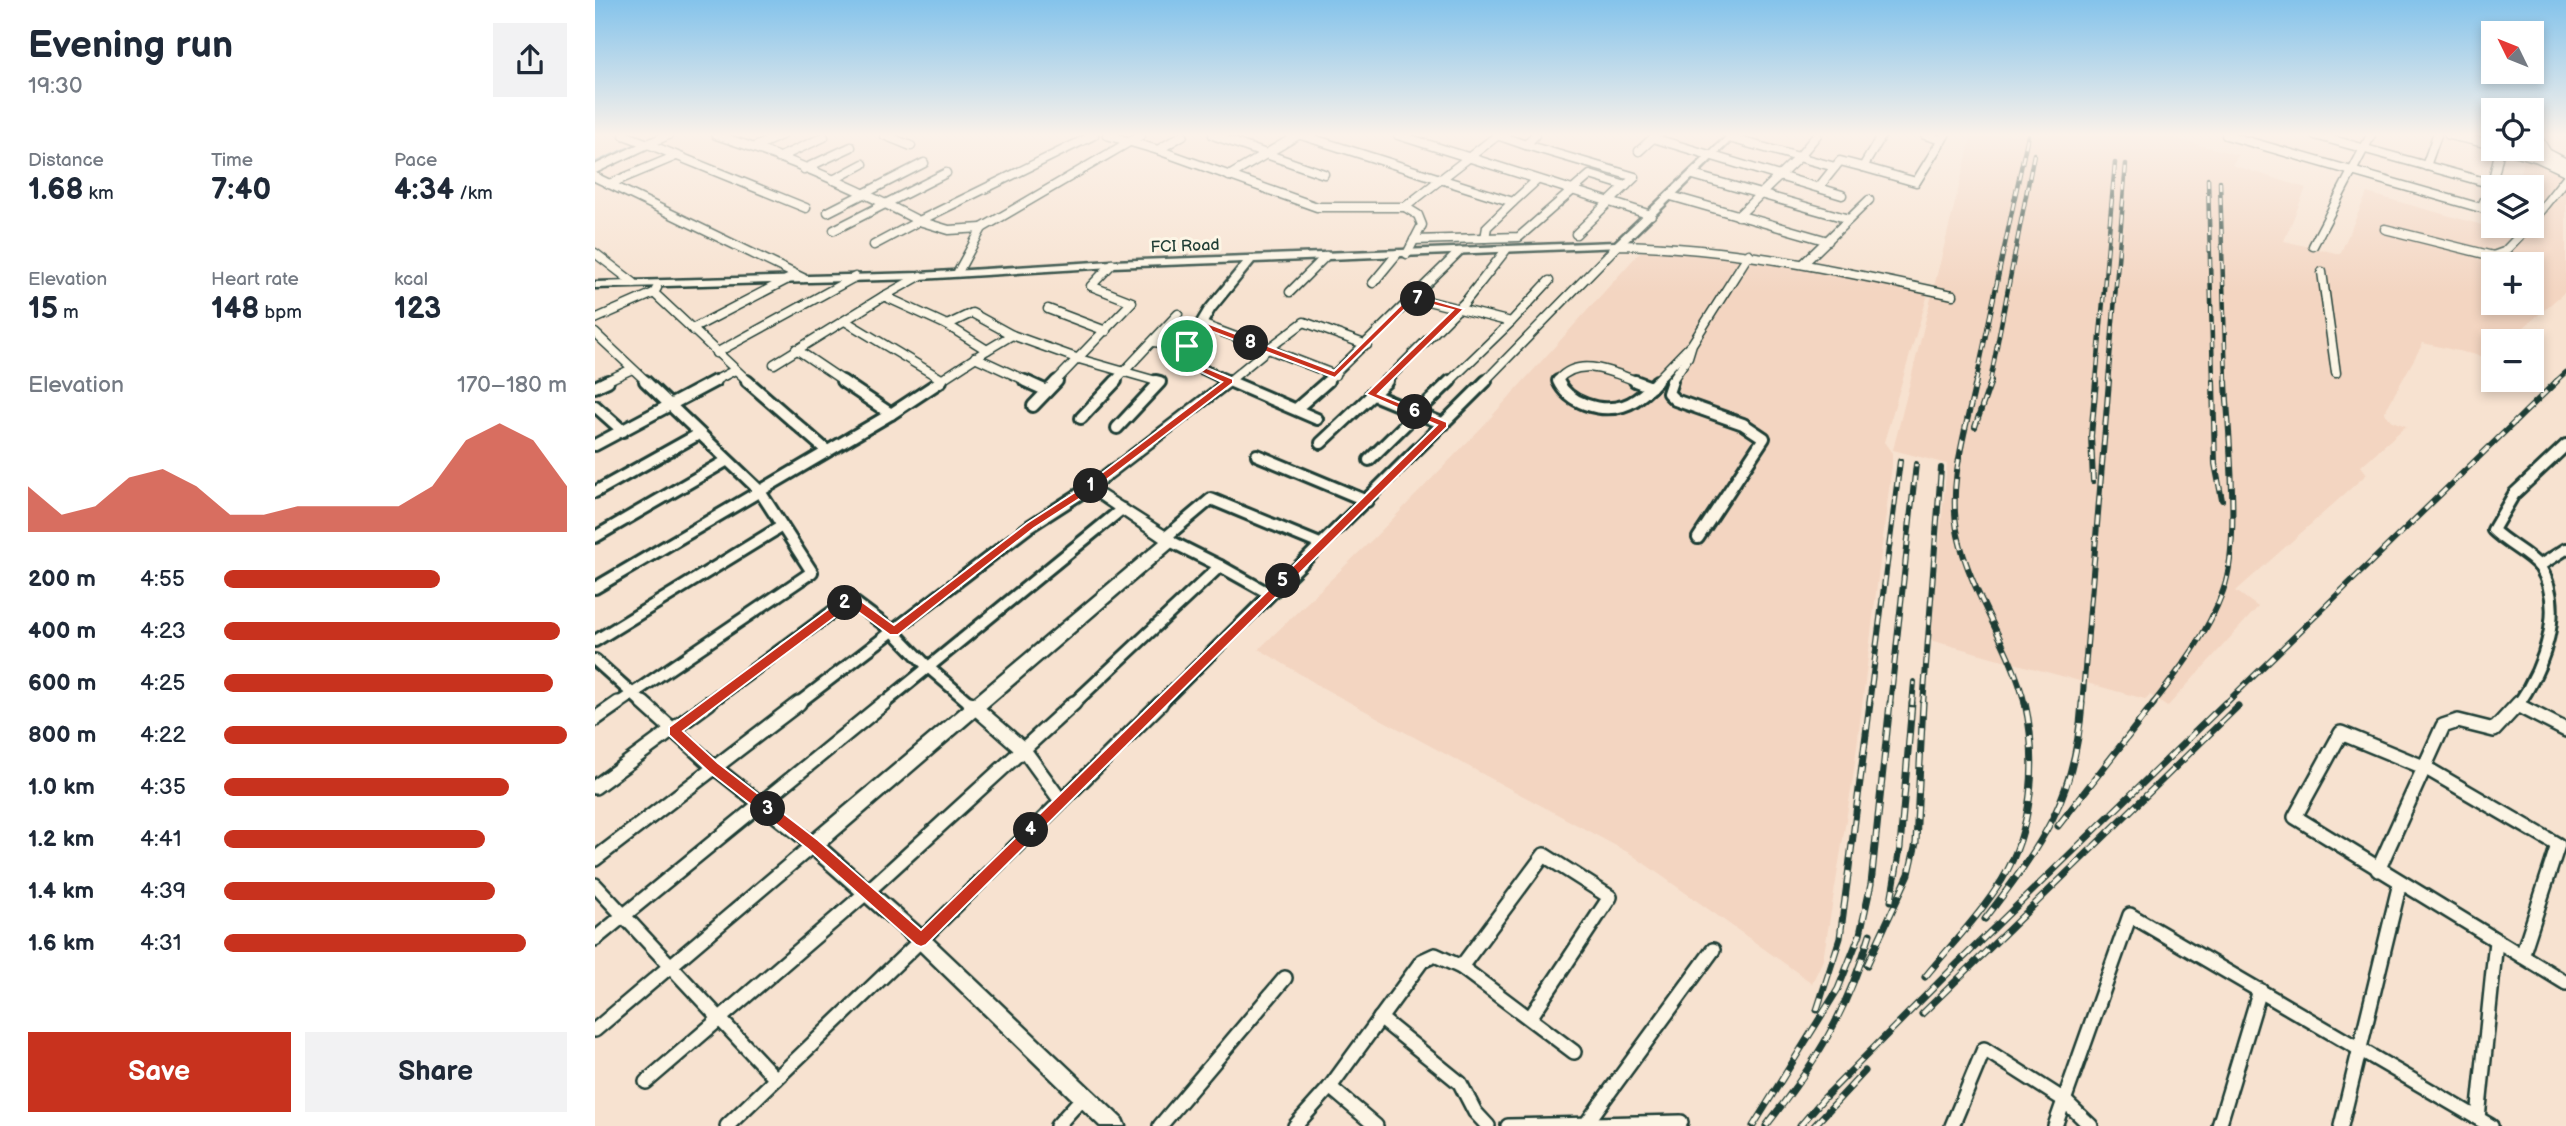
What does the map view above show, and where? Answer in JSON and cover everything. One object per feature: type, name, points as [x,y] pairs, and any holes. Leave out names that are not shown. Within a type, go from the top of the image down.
[{"type":"street","points":[[616,188],[803,278]]},
{"type":"street","points":[[755,188],[806,208]]},
{"type":"street","points":[[852,188],[919,221],[949,230],[982,228],[1051,188]]},
{"type":"street","points":[[828,212],[877,188]]},
{"type":"street","points":[[834,230],[920,188]]},
{"type":"street","points":[[874,245],[987,188]]},
{"type":"street","points":[[1261,188],[1317,208],[1405,207],[1418,215],[1422,225],[1414,240],[1373,283]]},
{"type":"street","points":[[1405,207],[1432,188]]},
{"type":"street","points":[[1467,188],[1513,202]]},
{"type":"street","points":[[1485,237],[1487,227],[1529,188]]},
{"type":"street","points":[[1562,188],[1651,215]]},
{"type":"street","points":[[1414,240],[1519,237],[1577,188]]},
{"type":"street","points":[[1576,234],[1624,188]]},
{"type":"street","points":[[727,1126],[921,940],[1320,544],[1367,501],[1618,245],[1680,188]]},
{"type":"street","points":[[1737,188],[1849,219]]},
{"type":"street","points":[[1738,216],[1766,188]]},
{"type":"street","points":[[1821,188],[1842,195]]},
{"type":"street","points":[[2313,246],[2342,188]]},
{"type":"street","points":[[2407,188],[2481,208]]},
{"type":"street","points":[[2544,206],[2558,188]]},
{"type":"street","points":[[1671,196],[1828,241]]},
{"type":"street","points":[[1803,264],[1869,200]]},
{"type":"street","points":[[958,272],[982,228]]},
{"type":"street","points":[[2385,229],[2493,256],[2504,252],[2517,238]]},
{"type":"street","points":[[1519,237],[1520,249]]},
{"type":"street","points":[[1618,245],[1669,244],[1749,254],[1953,295]]},
{"type":"street","name":"FCI Road","points":[[595,285],[920,276],[1112,264],[1618,245]]},
{"type":"street","points":[[1321,443],[1459,309],[1485,280],[1506,250]]},
{"type":"street","points":[[1296,409],[1367,345],[1459,252]]},
{"type":"street","points":[[595,253],[634,283]]},
{"type":"street","points":[[1651,387],[1586,367],[1569,368],[1558,380],[1565,394],[1599,407],[1623,406],[1635,400],[1651,387],[1692,344],[1749,254]]},
{"type":"street","points":[[1290,292],[1326,256]]},
{"type":"street","points":[[1251,259],[1201,324],[1180,360],[1317,419]]},
{"type":"street","points":[[1033,406],[1132,302],[1091,286],[1112,264]]},
{"type":"street","points":[[2322,272],[2336,373]]},
{"type":"street","points":[[774,363],[920,276]]},
{"type":"street","points":[[716,353],[855,277]]},
{"type":"street","points":[[692,329],[790,278]]},
{"type":"street","points":[[1369,460],[1549,281]]},
{"type":"street","points":[[595,319],[654,293],[661,282]]},
{"type":"street","points":[[654,293],[716,353],[826,450]]},
{"type":"street","points":[[884,296],[947,325],[987,350]]},
{"type":"street","points":[[1412,297],[1511,321]]},
{"type":"street","points":[[1048,309],[1105,331]]},
{"type":"street","points":[[947,325],[972,313],[1012,335],[1080,359],[1160,382],[1117,428]]},
{"type":"street","points":[[1081,418],[1178,314]]},
{"type":"street","points":[[845,321],[943,380]]},
{"type":"street","points":[[595,859],[1030,526],[1089,488],[1304,322],[1367,345]]},
{"type":"street","points":[[1201,324],[1335,375]]},
{"type":"street","points":[[595,333],[759,490],[812,572],[595,719]]},
{"type":"street","points":[[595,588],[891,414],[1012,335]]},
{"type":"street","points":[[1153,342],[1187,346]]},
{"type":"street","points":[[595,350],[607,344]]},
{"type":"street","points":[[1692,344],[1691,353],[1669,385],[1671,398],[1737,422],[1760,432],[1764,438],[1698,538]]},
{"type":"street","points":[[796,349],[891,414]]},
{"type":"street","points":[[975,358],[1047,391]]},
{"type":"street","points":[[595,387],[632,369]]},
{"type":"street","points":[[595,446],[735,370]]},
{"type":"street","points":[[1371,394],[1444,424]]},
{"type":"street","points":[[595,406],[623,431]]},
{"type":"street","points":[[595,492],[699,435]]},
{"type":"street","points":[[2378,870],[2443,726],[2458,721],[2494,730],[2519,706],[2530,690],[2559,607],[2546,574],[2530,557],[2503,541],[2493,530],[2497,515],[2515,494],[2566,445]]},
{"type":"street","points":[[1257,455],[1367,501]]},
{"type":"street","points":[[595,537],[726,461]]},
{"type":"street","points":[[1089,488],[1168,539],[1270,594]]},
{"type":"street","points":[[595,1030],[973,708],[1211,499],[1320,544]]},
{"type":"street","points":[[595,939],[1122,509]]},
{"type":"street","points":[[595,642],[782,526]]},
{"type":"street","points":[[2539,566],[2566,549]]},
{"type":"street","points":[[646,1082],[867,892],[1024,750],[1220,566]]},
{"type":"street","points":[[595,787],[850,599],[894,632],[973,708],[1024,750],[1061,801]]},
{"type":"street","points":[[595,660],[714,767],[813,845],[921,940],[1115,1126]]},
{"type":"street","points":[[2519,706],[2566,730]]},
{"type":"street","points":[[2522,957],[2559,845],[2426,768],[2341,733],[2295,817],[2378,870],[2497,941],[2522,957],[2566,983]]},
{"type":"street","points":[[1461,967],[1544,855],[1610,897],[1530,1018]]},
{"type":"street","points":[[2341,1126],[2400,883]]},
{"type":"street","points":[[595,885],[776,1079]]},
{"type":"street","points":[[2055,1126],[2130,915],[2473,1119],[2491,1126]]},
{"type":"street","points":[[2473,1119],[2497,941]]},
{"type":"street","points":[[1586,1124],[1713,950]]},
{"type":"street","points":[[1295,1126],[1330,1087],[1422,961],[1435,955],[1461,967],[1574,1052]]},
{"type":"street","points":[[1160,1126],[1285,978]]},
{"type":"street","points":[[2219,1126],[2260,990]]},
{"type":"street","points":[[1380,1017],[1460,1083],[1475,1112],[1488,1126]]},
{"type":"street","points":[[1952,1126],[1984,1049],[2064,1100],[2091,1126]]},
{"type":"street","points":[[1330,1087],[1376,1126]]},
{"type":"street","points":[[1057,1126],[1084,1096]]},
{"type":"street","points":[[1508,1126],[1681,1122]]},
{"type":"shaded area","points":[[1959,188],[2305,188],[2284,241],[2340,254],[2367,193],[2481,225],[2481,238],[2544,238],[2544,188],[2566,188],[2566,291],[2544,310],[2544,252],[2481,252],[2481,315],[2538,315],[2522,329],[2481,329],[2481,356],[2423,343],[2384,413],[2392,421],[2406,426],[2361,466],[2367,474],[2236,591],[2258,607],[2167,707],[2150,695],[2145,699],[1930,640],[1947,464],[1893,450]]},
{"type":"shaded area","points":[[1663,248],[1809,268],[1928,294],[1884,442],[1892,453],[1892,465],[1853,778],[1823,960],[1812,983],[1631,854],[1323,688],[1259,649],[1376,536],[1483,426],[1640,252]]},
{"type":"railway","points":[[1976,382],[2017,188]]},
{"type":"railway","points":[[1990,382],[2028,188]]},
{"type":"railway","points":[[2096,382],[2113,188]]},
{"type":"railway","points":[[2108,382],[2124,188]]},
{"type":"railway","points":[[2208,188],[2213,382]]},
{"type":"railway","points":[[2220,188],[2226,382]]},
{"type":"railway","points":[[2555,382],[2566,372]]},
{"type":"railway","points":[[1976,381],[1956,477],[1955,516],[1964,557],[2019,683],[2025,705]]},
{"type":"railway","points":[[1975,427],[1991,381]]},
{"type":"railway","points":[[2093,481],[2091,436],[2096,381]]},
{"type":"railway","points":[[2082,705],[2109,381]]},
{"type":"railway","points":[[2213,381],[2215,464],[2222,500]]},
{"type":"railway","points":[[2152,705],[2201,637],[2217,607],[2228,571],[2232,518],[2226,381]]},
{"type":"railway","points":[[2224,705],[2557,381]]},
{"type":"railway","points":[[1869,705],[1900,461]]},
{"type":"railway","points":[[1890,705],[1916,464]]},
{"type":"railway","points":[[1923,705],[1941,468]]},
{"type":"railway","points":[[1912,705],[1914,682]]},
{"type":"railway","points":[[1817,1010],[1840,938],[1870,703]]},
{"type":"railway","points":[[1753,1126],[1838,989],[1860,934],[1871,884],[1890,703]]},
{"type":"railway","points":[[1891,901],[1900,848],[1912,703]]},
{"type":"railway","points":[[1867,965],[1909,874],[1916,843],[1923,703]]},
{"type":"railway","points":[[1925,977],[1975,918],[2002,880],[2020,839],[2032,771],[2025,703]]},
{"type":"railway","points":[[1985,919],[2023,867],[2052,819],[2072,767],[2082,703]]},
{"type":"railway","points":[[2058,826],[2154,703]]},
{"type":"railway","points":[[1800,1126],[1823,1099],[1955,966],[2225,703]]},
{"type":"railway","points":[[1922,1014],[2238,706]]},
{"type":"railway","points":[[1766,1126],[1828,1036],[1851,989],[1870,934]]},
{"type":"railway","points":[[1814,1126],[1865,1071]]},
{"type":"route","points":[[1412,297],[1459,309],[1371,394],[1444,424],[921,940],[813,845],[673,731],[850,599],[894,632],[1030,526],[1089,488],[1229,381],[1180,360],[1187,346],[1201,324],[1335,375],[1412,297]]}]
